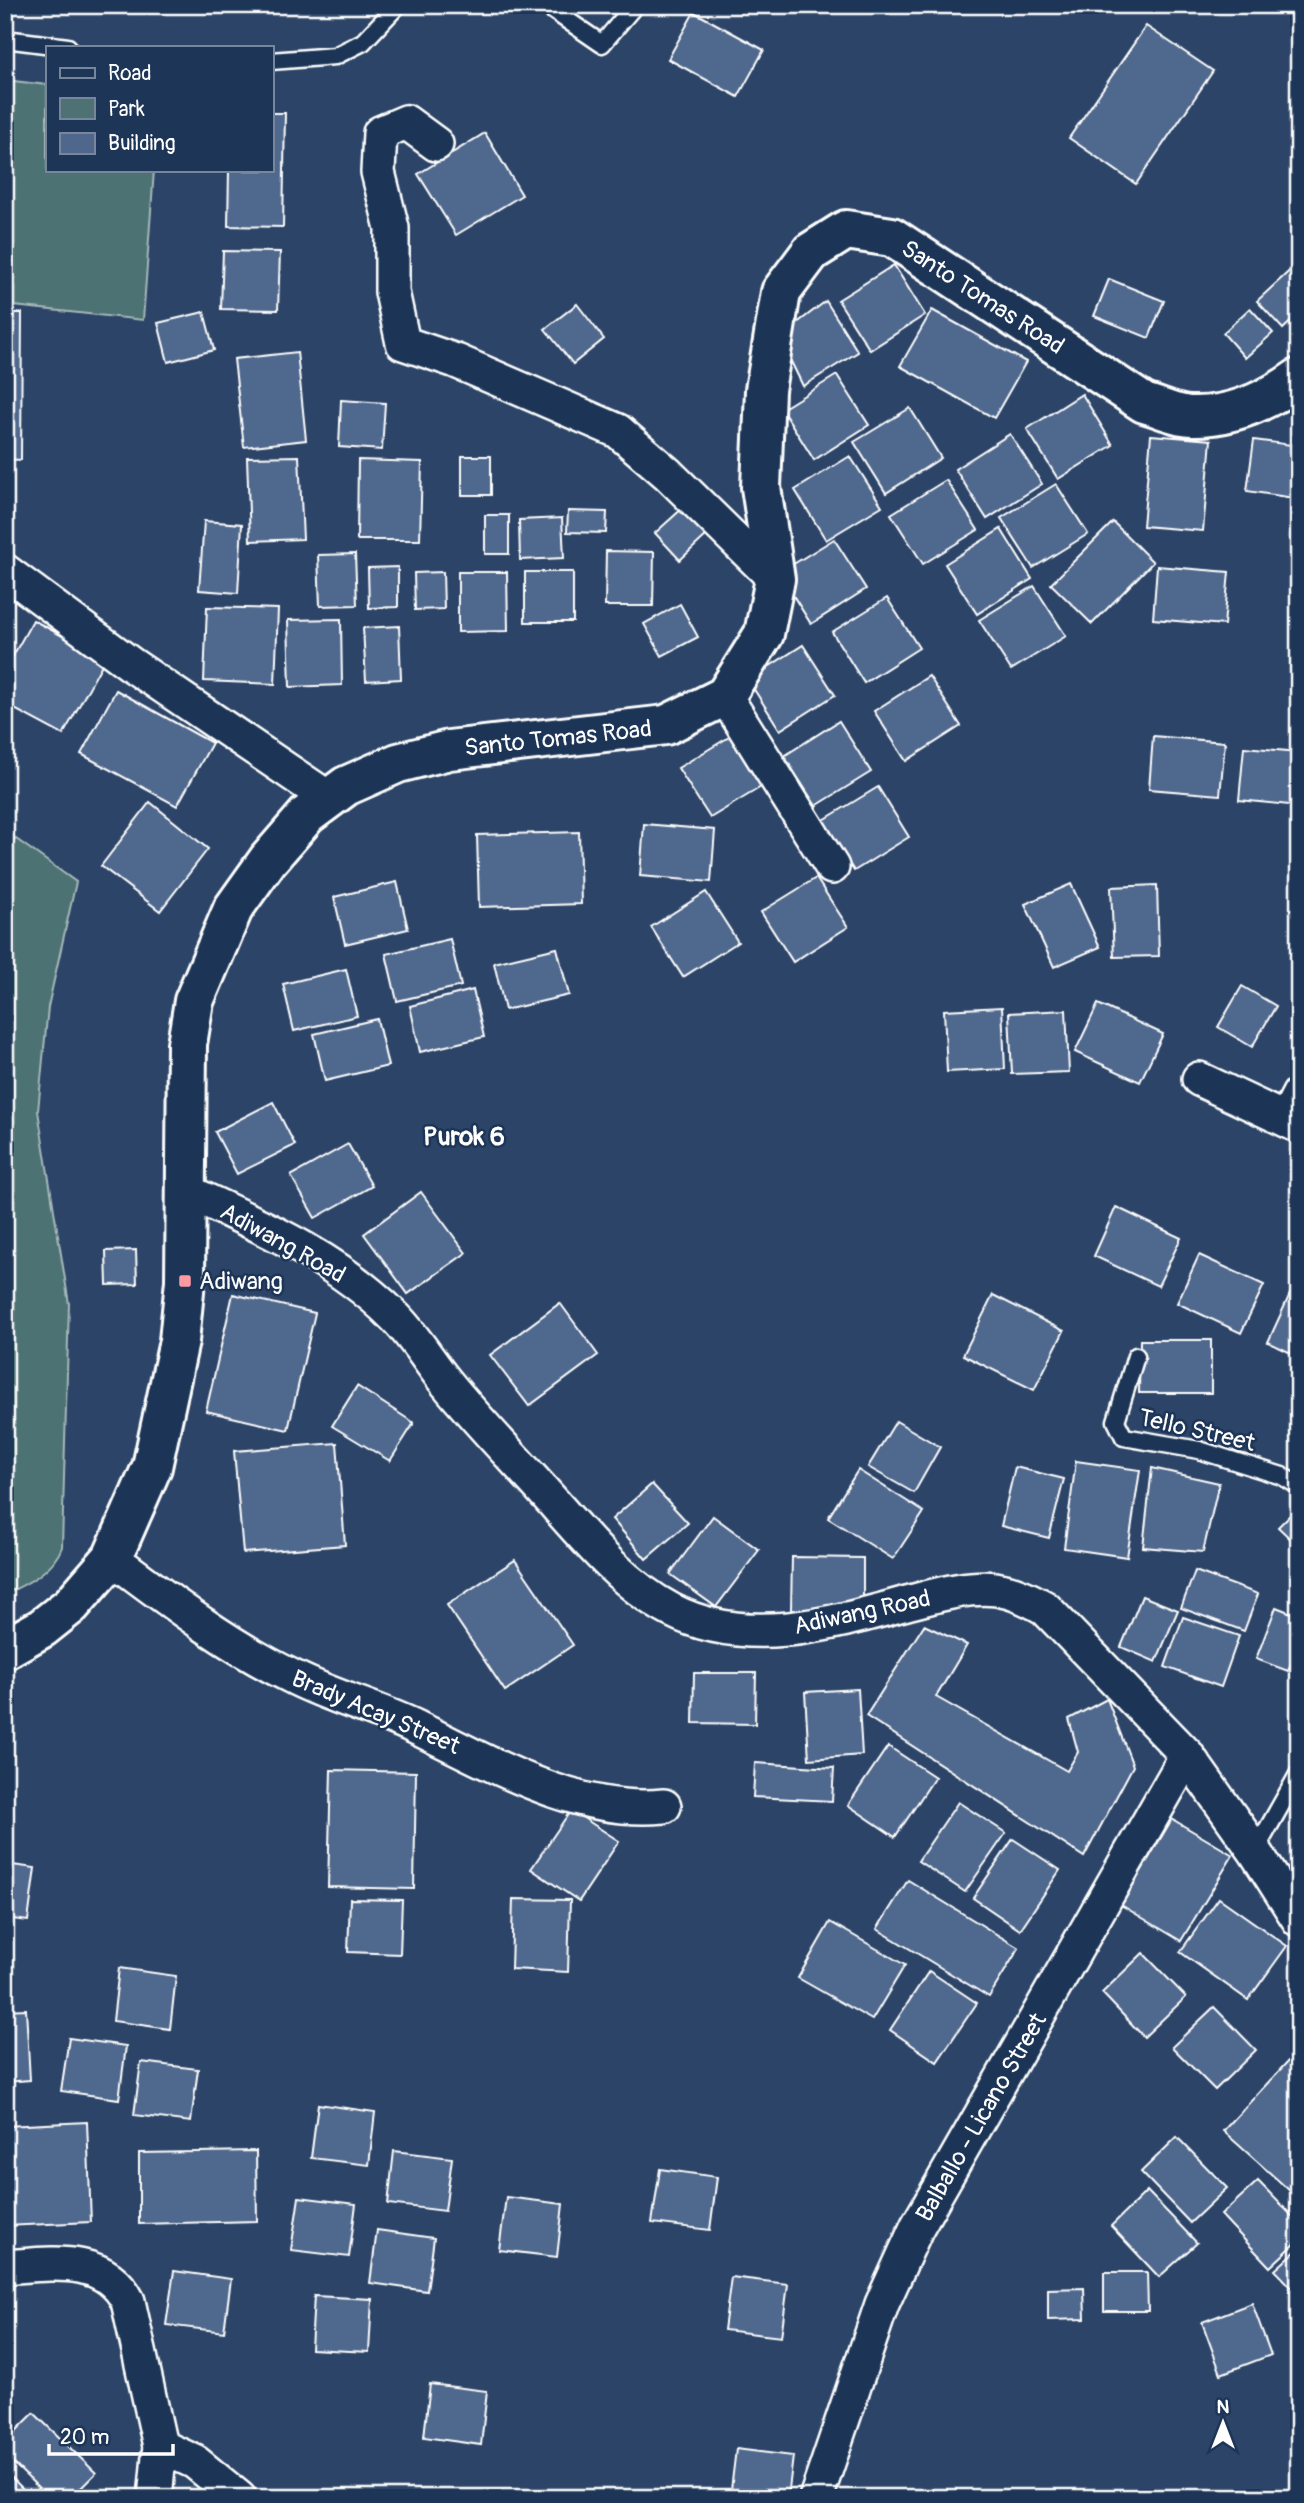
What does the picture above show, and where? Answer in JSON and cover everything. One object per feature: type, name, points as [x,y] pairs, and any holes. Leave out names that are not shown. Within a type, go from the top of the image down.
[{"type":"street","points":[[436,144],[406,122],[380,133],[379,172],[392,228],[392,292],[403,343],[456,360],[618,431],[668,474],[775,579]]},
{"type":"street","name":"Santo Tomas Road","points":[[5,1649],[42,1628],[71,1605],[112,1559],[152,1467],[179,1341],[185,1281],[187,1044],[194,1001],[233,909],[268,860],[307,815],[346,786],[398,763],[449,750],[666,725],[725,696],[764,634],[775,579],[761,487],[769,347],[781,292],[811,252],[846,230],[892,237],[1144,403],[1190,416],[1235,412],[1276,395],[1299,378]]},
{"type":"street","points":[[5,571],[166,689],[328,798]]},
{"type":"street","points":[[725,696],[832,867]]},
{"type":"street","points":[[1199,1079],[1294,1113]]},
{"type":"street","name":"Adiwang Road","points":[[186,1191],[271,1231],[332,1265],[394,1315],[447,1384],[596,1549],[642,1590],[670,1609],[699,1622],[741,1630],[801,1628],[840,1622],[932,1596],[994,1589],[1021,1594],[1045,1608],[1134,1697],[1187,1755],[1255,1851],[1299,1920]]},
{"type":"street","name":"Brady Acay Street","points":[[112,1559],[215,1634],[295,1679],[399,1720],[498,1766],[587,1802],[636,1809],[664,1806]]},
{"type":"street","name":"Balballo - Licano Street","points":[[816,2498],[882,2304],[917,2227],[1187,1755]]},
{"type":"street","points":[[5,2267],[73,2263],[100,2273],[122,2290],[128,2301],[160,2446],[155,2498]]},
{"type":"street","points":[[160,2446],[195,2462],[239,2498]]},
{"type":"lane","points":[[273,61],[335,55],[363,42],[398,5]]},
{"type":"lane","points":[[545,5],[603,44],[635,5]]},
{"type":"lane","points":[[5,39],[60,46]]},
{"type":"lane","name":"Tello Street","points":[[1136,1356],[1116,1422],[1124,1437],[1199,1450],[1282,1476],[1299,1486]]},
{"type":"lane","points":[[1255,1851],[1299,1773]]},
{"type":"green space","points":[[5,80],[46,85],[46,172],[154,172],[143,320],[5,305]]},
{"type":"green space","points":[[5,831],[76,882],[48,1007],[38,1111],[69,1304],[62,1547],[46,1570],[5,1594]]},
{"type":"building","points":[[694,12],[764,50],[738,97],[668,59]]},
{"type":"building","points":[[1146,26],[1213,71],[1136,184],[1069,138]]},
{"type":"building","points":[[273,113],[285,113],[283,227],[228,226],[229,172],[273,172]]},
{"type":"building","points":[[485,133],[522,195],[456,235],[418,174]]},
{"type":"building","points":[[223,251],[280,252],[278,310],[221,309]]},
{"type":"building","points":[[1298,263],[1299,314],[1283,329],[1257,301]]},
{"type":"building","points":[[894,265],[925,315],[870,350],[838,300]]},
{"type":"building","points":[[1109,279],[1164,301],[1149,338],[1094,316]]},
{"type":"building","points":[[826,301],[858,352],[803,386],[779,337]]},
{"type":"building","points":[[577,304],[604,339],[573,364],[545,329]]},
{"type":"building","points":[[1250,308],[1273,333],[1245,358],[1223,333]]},
{"type":"building","points":[[932,310],[1026,362],[994,418],[900,366]]},
{"type":"building","points":[[204,312],[214,350],[168,362],[158,323]]},
{"type":"building","points":[[5,313],[22,313],[21,460],[5,459]]},
{"type":"building","points":[[297,352],[306,440],[244,447],[234,359]]},
{"type":"building","points":[[837,375],[869,425],[814,460],[782,409]]},
{"type":"building","points":[[1082,394],[1113,445],[1058,479],[1027,429]]},
{"type":"building","points":[[341,400],[385,403],[382,450],[339,447]]},
{"type":"building","points":[[910,408],[941,458],[886,493],[854,442]]},
{"type":"building","points":[[1010,434],[1042,484],[987,519],[955,469]]},
{"type":"building","points":[[1151,435],[1211,440],[1203,531],[1143,526]]},
{"type":"building","points":[[1254,440],[1299,446],[1294,498],[1247,491]]},
{"type":"building","points":[[299,456],[303,539],[250,541],[247,457]]},
{"type":"building","points":[[462,456],[491,456],[491,495],[462,495]]},
{"type":"building","points":[[850,456],[882,506],[826,540],[795,490]]},
{"type":"building","points":[[358,460],[422,462],[420,540],[357,540]]},
{"type":"building","points":[[946,480],[978,530],[923,564],[891,514]]},
{"type":"building","points":[[1056,484],[1088,534],[1033,568],[1001,518]]},
{"type":"building","points":[[684,507],[708,534],[680,560],[655,533]]},
{"type":"building","points":[[568,511],[607,512],[606,533],[567,532]]},
{"type":"building","points":[[485,515],[509,515],[509,554],[485,554]]},
{"type":"building","points":[[562,518],[564,558],[520,560],[519,520]]},
{"type":"building","points":[[204,521],[242,524],[238,593],[199,590]]},
{"type":"building","points":[[1113,522],[1153,562],[1092,624],[1051,584]]},
{"type":"building","points":[[1001,529],[1032,579],[977,614],[945,564]]},
{"type":"building","points":[[834,539],[866,589],[811,624],[779,573]]},
{"type":"building","points":[[606,551],[654,552],[653,606],[605,606]]},
{"type":"building","points":[[355,554],[357,605],[320,606],[318,555]]},
{"type":"building","points":[[1157,566],[1229,572],[1224,625],[1153,619]]},
{"type":"building","points":[[398,567],[398,607],[369,608],[368,568]]},
{"type":"building","points":[[443,572],[444,609],[415,610],[414,573]]},
{"type":"building","points":[[458,572],[507,572],[508,631],[458,632]]},
{"type":"building","points":[[525,572],[573,572],[573,622],[525,622]]},
{"type":"building","points":[[1034,586],[1066,636],[1011,670],[979,620]]},
{"type":"building","points":[[887,598],[919,648],[864,683],[832,632]]},
{"type":"building","points":[[680,604],[698,637],[662,656],[644,624]]},
{"type":"building","points":[[207,607],[278,609],[275,684],[204,681]]},
{"type":"building","points":[[341,619],[342,685],[290,687],[288,620]]},
{"type":"building","points":[[33,620],[105,659],[63,735],[5,704],[5,670]]},
{"type":"building","points":[[399,626],[401,679],[366,681],[363,628]]},
{"type":"building","points":[[803,645],[835,695],[780,730],[748,680]]},
{"type":"building","points":[[929,676],[961,726],[906,761],[874,711]]},
{"type":"building","points":[[116,690],[212,743],[177,806],[81,754]]},
{"type":"building","points":[[839,721],[871,772],[816,806],[784,756]]},
{"type":"building","points":[[734,734],[766,784],[710,818],[678,768]]},
{"type":"building","points":[[1153,736],[1225,742],[1220,795],[1149,789]]},
{"type":"building","points":[[1244,747],[1299,752],[1299,806],[1239,800]]},
{"type":"building","points":[[878,787],[909,837],[854,871],[822,821]]},
{"type":"building","points":[[150,802],[208,849],[160,911],[101,866]]},
{"type":"building","points":[[644,824],[715,830],[711,882],[640,876]]},
{"type":"building","points":[[579,832],[581,904],[479,907],[477,835]]},
{"type":"building","points":[[816,878],[848,927],[793,962],[761,912]]},
{"type":"building","points":[[397,882],[408,929],[345,944],[334,897]]},
{"type":"building","points":[[1071,884],[1100,947],[1054,967],[1025,904]]},
{"type":"building","points":[[1157,885],[1159,956],[1114,957],[1111,887]]},
{"type":"building","points":[[706,892],[738,942],[683,977],[651,927]]},
{"type":"building","points":[[450,939],[461,986],[397,1001],[386,954]]},
{"type":"building","points":[[557,948],[569,995],[505,1010],[494,963]]},
{"type":"building","points":[[346,969],[357,1016],[294,1031],[283,984]]},
{"type":"building","points":[[1242,986],[1276,1006],[1252,1047],[1218,1027]]},
{"type":"building","points":[[473,990],[484,1037],[420,1052],[410,1006]]},
{"type":"building","points":[[1098,1004],[1163,1034],[1140,1082],[1075,1052]]},
{"type":"building","points":[[1002,1007],[1005,1069],[947,1072],[944,1010]]},
{"type":"building","points":[[1066,1010],[1069,1072],[1012,1074],[1009,1013]]},
{"type":"building","points":[[377,1019],[388,1066],[325,1081],[314,1034]]},
{"type":"building","points":[[273,1102],[295,1145],[237,1174],[215,1132]]},
{"type":"building","points":[[348,1144],[372,1186],[315,1218],[291,1176]]},
{"type":"building","points":[[421,1192],[466,1253],[408,1294],[364,1234]]},
{"type":"building","points":[[1116,1207],[1181,1238],[1158,1286],[1094,1256]]},
{"type":"building","points":[[136,1250],[137,1284],[107,1285],[106,1251]]},
{"type":"building","points":[[1199,1255],[1264,1285],[1241,1333],[1177,1303]]},
{"type":"building","points":[[233,1294],[315,1313],[288,1430],[206,1411]]},
{"type":"building","points":[[1290,1294],[1299,1298],[1299,1357],[1268,1342]]},
{"type":"building","points":[[993,1295],[1064,1331],[1034,1390],[963,1355]]},
{"type":"building","points":[[560,1303],[598,1355],[529,1406],[490,1355]]},
{"type":"building","points":[[1140,1340],[1211,1340],[1211,1393],[1139,1393]]},
{"type":"building","points":[[357,1386],[414,1423],[390,1461],[332,1426]]},
{"type":"building","points":[[896,1421],[940,1447],[914,1493],[868,1467]]},
{"type":"building","points":[[337,1443],[345,1545],[243,1553],[234,1451]]},
{"type":"building","points":[[1076,1461],[1140,1470],[1127,1557],[1064,1548]]},
{"type":"building","points":[[1015,1467],[1064,1479],[1049,1538],[1001,1526]]},
{"type":"building","points":[[1152,1468],[1219,1483],[1203,1552],[1143,1547]]},
{"type":"building","points":[[858,1470],[924,1512],[893,1559],[828,1518]]},
{"type":"building","points":[[652,1484],[688,1523],[646,1559],[612,1519]]},
{"type":"building","points":[[1299,1506],[1299,1547],[1278,1527]]},
{"type":"building","points":[[713,1516],[759,1550],[716,1607],[670,1574]]},
{"type":"building","points":[[792,1557],[863,1558],[863,1611],[791,1610]]},
{"type":"building","points":[[515,1560],[573,1645],[505,1691],[447,1605]]},
{"type":"building","points":[[1195,1571],[1258,1594],[1244,1631],[1181,1608]]},
{"type":"building","points":[[1142,1596],[1178,1610],[1156,1662],[1121,1647]]},
{"type":"building","points":[[1276,1607],[1299,1616],[1299,1643],[1288,1671],[1256,1659]]},
{"type":"building","points":[[1183,1617],[1239,1636],[1221,1687],[1165,1667]]},
{"type":"building","points":[[924,1625],[967,1645],[936,1697],[1067,1771],[1078,1752],[1069,1719],[1107,1699],[1133,1766],[1084,1857],[866,1716]]},
{"type":"building","points":[[694,1673],[756,1673],[755,1724],[693,1723]]},
{"type":"building","points":[[858,1689],[862,1755],[809,1759],[805,1692]]},
{"type":"building","points":[[888,1746],[935,1777],[895,1837],[848,1805]]},
{"type":"building","points":[[755,1763],[834,1768],[832,1801],[753,1797]]},
{"type":"building","points":[[331,1770],[416,1772],[414,1889],[328,1887]]},
{"type":"building","points":[[958,1802],[1006,1833],[965,1892],[918,1861]]},
{"type":"building","points":[[571,1810],[619,1841],[579,1901],[531,1869]]},
{"type":"building","points":[[1172,1819],[1233,1855],[1181,1941],[1121,1905]]},
{"type":"building","points":[[1013,1839],[1060,1870],[1020,1930],[973,1898]]},
{"type":"building","points":[[5,1864],[35,1868],[28,1921],[5,1918]]},
{"type":"building","points":[[908,1880],[1019,1948],[989,1997],[877,1929]]},
{"type":"building","points":[[1219,1898],[1287,1946],[1248,2000],[1180,1952]]},
{"type":"building","points":[[350,1899],[402,1900],[400,1954],[348,1952]]},
{"type":"building","points":[[513,1899],[570,1900],[568,1972],[511,1969]]},
{"type":"building","points":[[830,1922],[905,1965],[872,2020],[798,1978]]},
{"type":"building","points":[[1143,1953],[1186,1997],[1144,2037],[1102,1993]]},
{"type":"building","points":[[119,1968],[176,1976],[170,2029],[113,2021]]},
{"type":"building","points":[[929,1971],[977,2003],[937,2062],[890,2030]]},
{"type":"building","points":[[1214,2007],[1256,2050],[1215,2090],[1172,2047]]},
{"type":"building","points":[[26,2009],[30,2080],[5,2082],[5,2010]]},
{"type":"building","points":[[69,2038],[126,2046],[119,2099],[61,2091]]},
{"type":"building","points":[[1291,2058],[1299,2065],[1299,2199],[1223,2131]]},
{"type":"building","points":[[141,2062],[198,2069],[191,2122],[134,2115]]},
{"type":"building","points":[[318,2104],[375,2112],[369,2165],[311,2158]]},
{"type":"building","points":[[87,2122],[91,2222],[5,2226],[5,2126]]},
{"type":"building","points":[[1177,2137],[1227,2188],[1190,2223],[1141,2172]]},
{"type":"building","points":[[256,2151],[257,2221],[139,2224],[139,2153]]},
{"type":"building","points":[[394,2151],[452,2158],[445,2211],[388,2204]]},
{"type":"building","points":[[660,2169],[717,2177],[710,2230],[652,2223]]},
{"type":"building","points":[[1258,2181],[1299,2223],[1299,2240],[1270,2267],[1221,2215]]},
{"type":"building","points":[[1147,2191],[1197,2243],[1159,2277],[1111,2226]]},
{"type":"building","points":[[299,2197],[356,2204],[349,2257],[291,2250]]},
{"type":"building","points":[[506,2197],[563,2204],[557,2257],[499,2250]]},
{"type":"building","points":[[377,2230],[434,2238],[427,2291],[370,2283]]},
{"type":"building","points":[[1299,2248],[1299,2295],[1275,2270]]},
{"type":"building","points":[[174,2271],[231,2279],[224,2332],[166,2325]]},
{"type":"building","points":[[1104,2272],[1147,2272],[1148,2311],[1104,2311]]},
{"type":"building","points":[[731,2277],[788,2284],[781,2337],[724,2330]]},
{"type":"building","points":[[1084,2288],[1085,2319],[1048,2320],[1048,2289]]},
{"type":"building","points":[[314,2296],[372,2299],[369,2352],[311,2349]]},
{"type":"building","points":[[1252,2303],[1271,2355],[1221,2374],[1202,2322]]},
{"type":"building","points":[[430,2384],[487,2391],[481,2445],[424,2437]]},
{"type":"building","points":[[34,2413],[96,2473],[71,2498],[49,2498],[5,2455],[5,2442]]},
{"type":"building","points":[[736,2449],[793,2456],[788,2498],[730,2498]]},
{"type":"building","points":[[6,2472],[32,2498],[5,2498]]},
{"type":"place","name":"Adiwang","points":[[185,1281]]},
{"type":"district","name":"Purok 6","points":[[464,1136]]}]
